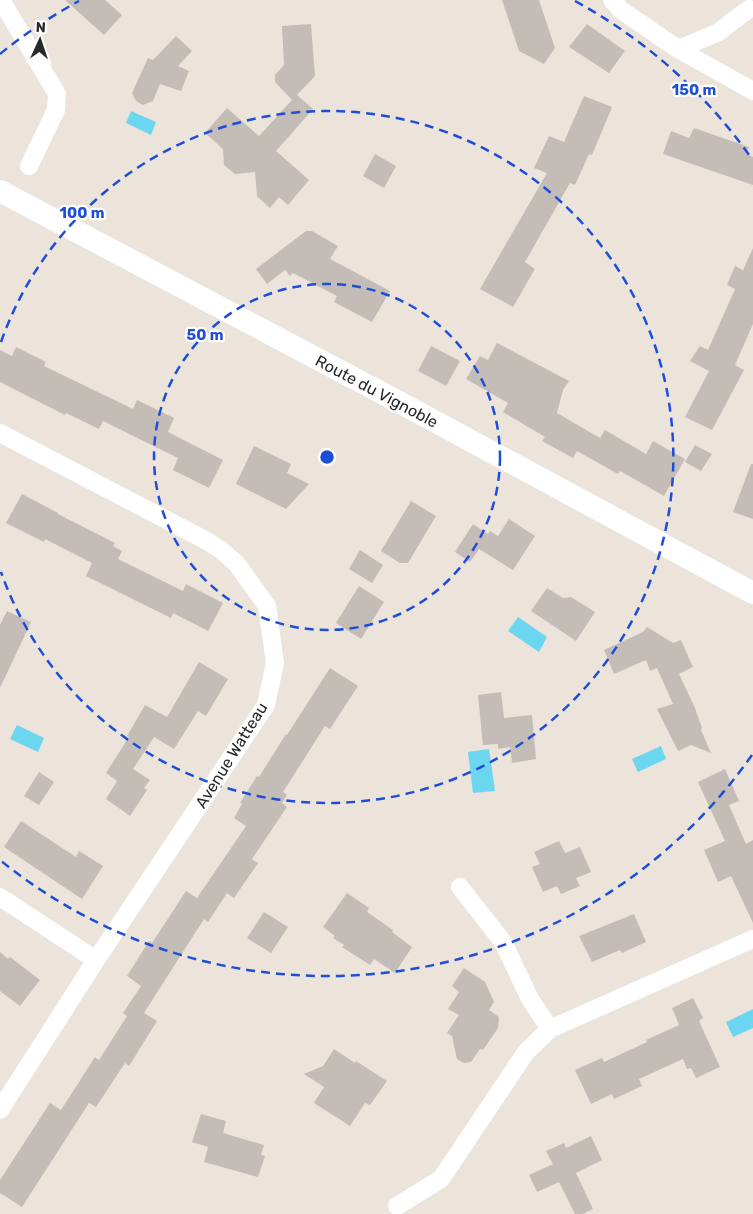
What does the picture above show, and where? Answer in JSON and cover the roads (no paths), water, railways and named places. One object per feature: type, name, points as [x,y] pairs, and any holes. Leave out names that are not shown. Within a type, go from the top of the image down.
[{"type":"street","points":[[1,0],[57,94],[56,110],[29,166]]},
{"type":"street","points":[[612,0],[621,10],[678,49],[753,92]]},
{"type":"street","points":[[678,49],[717,33],[750,10]]},
{"type":"street","name":"Route du Vignoble","points":[[0,191],[388,396],[753,593]]},
{"type":"street","name":"Avenue Watteau","points":[[0,433],[221,550],[236,563],[267,606],[275,663],[266,705],[96,960],[0,1110]]},
{"type":"street","points":[[460,887],[503,942],[530,999],[550,1029]]},
{"type":"street","points":[[0,897],[96,960]]},
{"type":"street","points":[[397,1206],[441,1178],[526,1052],[550,1029],[753,939]]},
{"type":"water","points":[[131,111],[156,122],[151,135],[126,123]]},
{"type":"water","points":[[518,617],[547,637],[539,652],[508,631]]},
{"type":"water","points":[[17,725],[44,738],[38,752],[10,739]]},
{"type":"water","points":[[661,746],[666,759],[638,772],[632,759]]},
{"type":"water","points":[[489,749],[495,791],[473,793],[468,752]]},
{"type":"water","points":[[753,1009],[753,1028],[733,1037],[726,1022]]}]
